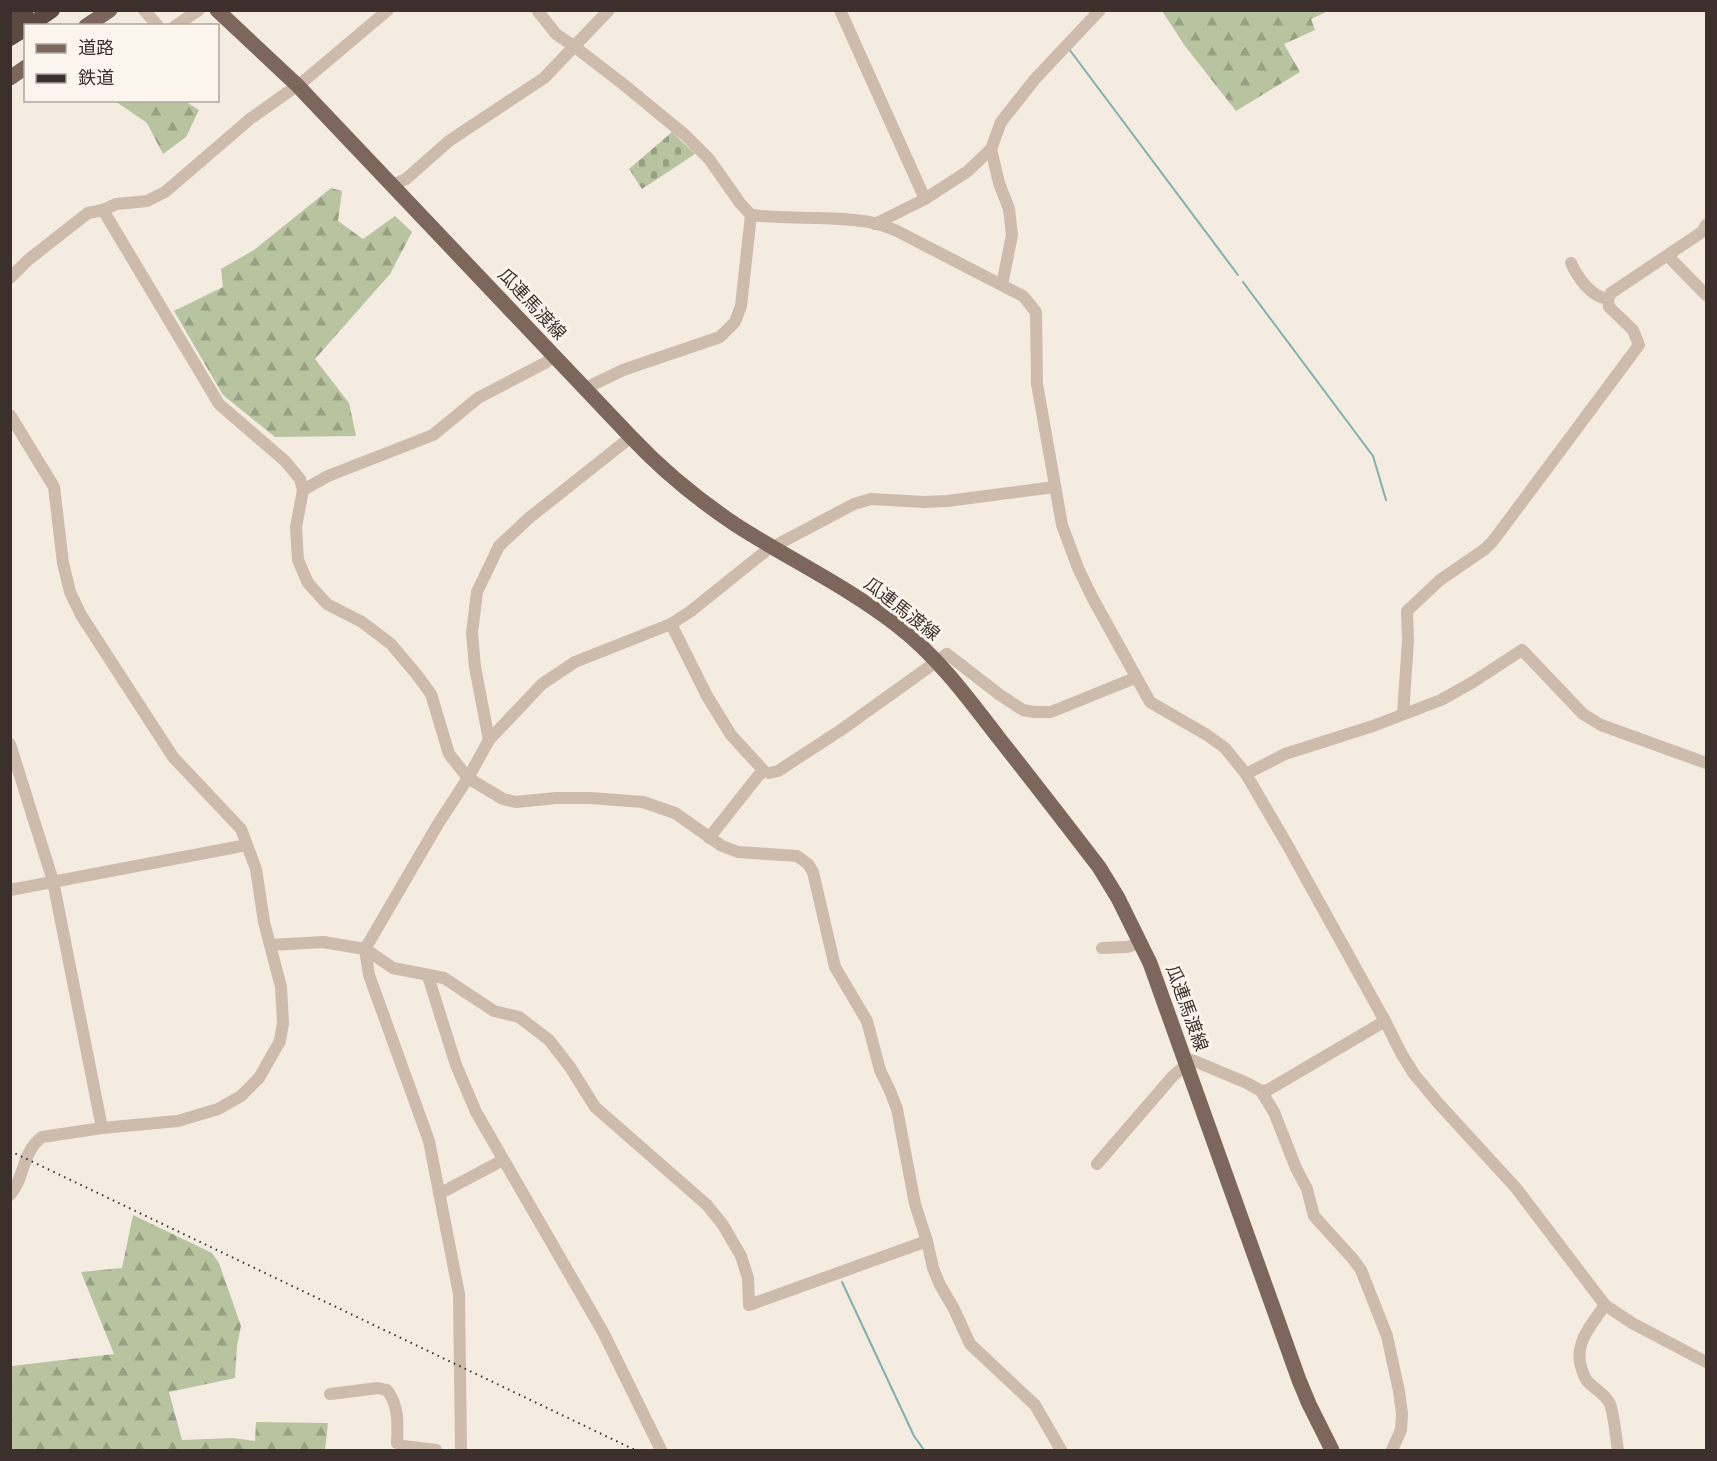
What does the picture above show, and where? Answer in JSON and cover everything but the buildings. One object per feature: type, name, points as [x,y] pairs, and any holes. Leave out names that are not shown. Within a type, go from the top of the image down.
[{"type":"highway","points":[[10,21],[26,10]]},
{"type":"highway","points":[[32,24],[52,10]]},
{"type":"highway","points":[[10,38],[24,29]]},
{"type":"main road","points":[[89,24],[110,10]]},
{"type":"main road","name":"瓜連馬渡線","points":[[218,10],[297,86],[669,475],[737,525],[857,597],[914,639],[975,707],[1099,867],[1118,898],[1153,971],[1299,1380],[1332,1450]]},
{"type":"main road","points":[[10,78],[24,68]]},
{"type":"street","points":[[144,10],[156,24]]},
{"type":"street","points":[[178,24],[199,10]]},
{"type":"street","points":[[10,278],[28,260],[88,213],[116,204],[147,201],[165,192],[250,119],[297,86],[388,10]]},
{"type":"street","points":[[537,10],[556,34],[660,113],[685,135],[709,159],[740,203],[752,215],[840,219],[875,224],[897,231],[1023,296],[1036,312],[1037,384],[1062,525],[1092,597],[1150,702],[1225,748],[1246,774],[1414,1074],[1516,1188],[1605,1305],[1632,1323],[1707,1362]]},
{"type":"street","points":[[392,186],[406,179],[449,141],[544,78],[609,10]]},
{"type":"street","points":[[840,10],[924,200]]},
{"type":"street","points":[[875,224],[924,200],[969,171],[991,149],[1002,122],[1035,79],[1100,10]]},
{"type":"street","points":[[991,149],[999,183],[1009,209],[1012,235],[1002,285]]},
{"type":"street","points":[[103,210],[219,404],[285,461],[300,479],[303,490],[296,527],[298,560],[308,583],[327,604],[362,622],[391,644],[417,675],[431,694],[449,754],[468,778],[503,799],[516,802],[556,798],[643,802],[675,813],[722,846],[738,852],[797,856],[808,864],[813,873],[835,967],[867,1021],[880,1070],[897,1109],[915,1204],[939,1285],[954,1309],[970,1344],[1035,1405],[1061,1450]]},
{"type":"street","points":[[584,388],[623,370],[720,337],[735,322],[741,306],[752,215]]},
{"type":"street","points":[[1403,714],[1408,641],[1407,610],[1440,580],[1493,541],[1639,345],[1633,330],[1609,307],[1608,299],[1611,293],[1702,232],[1707,225]]},
{"type":"street","points":[[1668,256],[1707,295]]},
{"type":"street","points":[[1571,263],[1588,288],[1599,298],[1608,299]]},
{"type":"street","points":[[303,490],[328,476],[433,435],[478,398],[554,356]]},
{"type":"street","points":[[10,415],[54,487],[63,563],[70,592],[81,615],[173,757],[241,829],[256,868],[264,922],[281,987],[283,1023],[280,1041],[259,1078],[241,1096],[218,1109],[178,1120],[42,1137],[28,1151],[19,1181],[10,1195]]},
{"type":"street","points":[[489,740],[475,667],[472,633],[477,592],[499,546],[529,518],[631,437]]},
{"type":"street","points":[[460,1450],[459,1294],[429,1141],[369,975],[366,949],[489,740],[542,684],[575,662],[670,624],[691,611],[756,558],[854,504],[871,499],[947,501],[1055,487]]},
{"type":"street","points":[[670,624],[707,696],[731,735],[764,771],[769,773],[778,771],[841,730],[947,654],[1000,695],[1023,710],[1034,712],[1051,712],[1135,678]]},
{"type":"street","points":[[1246,774],[1285,754],[1373,726],[1441,700],[1522,650],[1583,714],[1601,725],[1707,763]]},
{"type":"street","points":[[10,744],[53,880],[102,1128]]},
{"type":"street","points":[[709,838],[764,771]]},
{"type":"street","points":[[10,890],[53,880],[247,845]]},
{"type":"street","points":[[271,945],[322,942],[366,949],[393,968],[444,978],[494,1011],[519,1017],[549,1040],[570,1067],[595,1107],[706,1204],[723,1225],[741,1256],[748,1278],[749,1305],[927,1241]]},
{"type":"street","points":[[1102,948],[1127,947],[1141,943]]},
{"type":"street","points":[[428,976],[456,1065],[476,1112],[603,1332],[661,1450]]},
{"type":"street","points":[[1261,1091],[1385,1021]]},
{"type":"street","points":[[1097,1164],[1173,1076],[1192,1060],[1261,1091],[1274,1112],[1296,1168],[1307,1189],[1314,1216],[1362,1270],[1387,1336],[1402,1414],[1401,1430],[1392,1450]]},
{"type":"street","points":[[439,1194],[503,1160]]},
{"type":"street","points":[[1605,1305],[1582,1338],[1580,1361],[1583,1374],[1588,1382],[1603,1394],[1610,1405],[1618,1450]]},
{"type":"street","points":[[330,1394],[378,1388],[387,1390],[393,1398],[396,1409],[397,1443],[436,1450]]},
{"type":"green space","points":[[1162,11],[1328,11],[1311,19],[1315,30],[1284,44],[1300,72],[1236,111],[1185,46]]},
{"type":"green space","points":[[116,102],[187,102],[199,110],[186,137],[163,154],[147,123]]},
{"type":"green space","points":[[672,132],[695,154],[642,189],[629,169]]},
{"type":"green space","points":[[331,188],[342,191],[338,221],[363,239],[395,216],[412,232],[390,274],[315,359],[349,403],[356,436],[275,437],[223,395],[174,311],[223,287],[221,269],[254,250]]},
{"type":"green space","points":[[133,1215],[212,1253],[219,1263],[241,1326],[235,1378],[169,1392],[182,1440],[233,1438],[255,1441],[256,1422],[328,1423],[325,1450],[11,1450],[12,1366],[114,1354],[81,1272],[122,1268]]},
{"type":"waterway","points":[[1069,49],[1238,275]]},
{"type":"waterway","points":[[1243,282],[1373,456],[1386,500]]},
{"type":"waterway","points":[[842,1282],[914,1436],[924,1450]]},
{"type":"railway","points":[[10,1151],[635,1450]]}]
